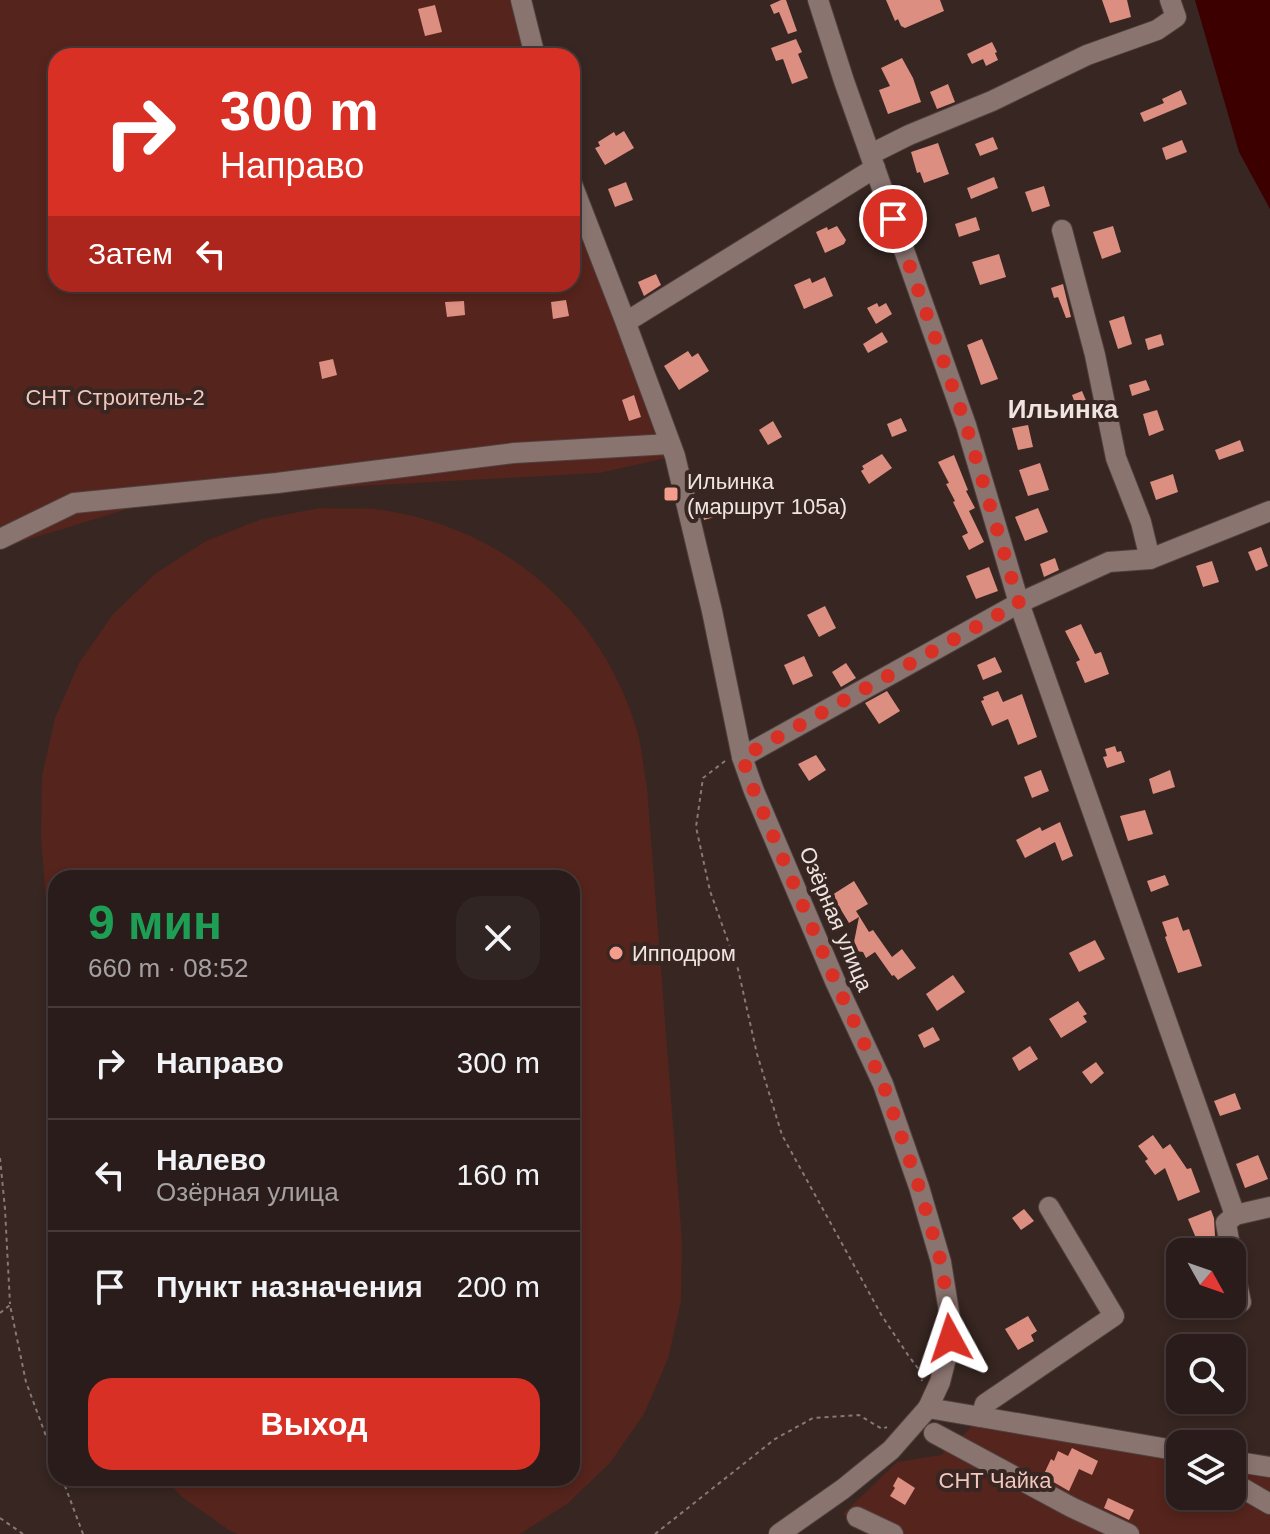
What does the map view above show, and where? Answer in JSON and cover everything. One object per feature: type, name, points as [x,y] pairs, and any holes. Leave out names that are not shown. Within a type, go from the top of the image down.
[{"type":"street","points":[[521,0],[533,48]]},
{"type":"street","points":[[818,0],[966,425],[1019,603],[1235,1215]]},
{"type":"street","points":[[626,322],[909,135],[992,101],[1087,55],[1157,30],[1176,17],[1170,0]]},
{"type":"street","name":"Озёрная улица","points":[[580,204],[670,444],[712,611],[742,757],[835,981],[883,1084],[941,1262],[950,1318],[950,1338],[940,1382],[928,1408],[891,1450],[779,1534]]},
{"type":"street","points":[[1062,230],[1095,355],[1116,458],[1141,522],[1150,559]]},
{"type":"street","points":[[0,539],[74,503],[277,483],[514,453],[670,444]]},
{"type":"street","points":[[742,757],[1019,603],[1109,562],[1150,559],[1270,511]]},
{"type":"street","points":[[981,1417],[985,1404],[1114,1316],[1049,1207]]},
{"type":"street","points":[[1229,1238],[1226,1223],[1235,1215],[1270,1207]]},
{"type":"street","points":[[928,1408],[1166,1449]]},
{"type":"street","points":[[934,1433],[1071,1507],[1129,1534]]},
{"type":"street","points":[[1246,1463],[1270,1467]]},
{"type":"street","points":[[1246,1490],[1270,1504]]},
{"type":"street","points":[[857,1517],[893,1534]]},
{"type":"path","points":[[742,757],[723,761],[703,778],[696,827],[710,891],[738,969],[757,1054],[782,1135],[882,1316],[920,1371],[922,1385]]},
{"type":"path","points":[[0,1158],[10,1305],[26,1382],[48,1441]]},
{"type":"path","points":[[0,1313],[10,1305]]},
{"type":"path","points":[[655,1534],[775,1439],[813,1418],[859,1415],[882,1429],[892,1425]]},
{"type":"path","points":[[65,1486],[83,1534]]},
{"type":"path","points":[[0,1518],[23,1534]]},
{"type":"green space","name":"СНТ Строитель-2","points":[[0,0],[517,0],[530,48],[48,48],[48,292],[580,292],[580,210],[675,456],[600,473],[359,486],[138,506],[0,548]]},
{"type":"green space","name":"Ипподром","points":[[320,508],[374,509],[426,519],[506,555],[541,581],[572,611],[598,646],[620,685],[640,742],[647,787],[682,1241],[681,1301],[668,1359],[644,1414],[610,1463],[567,1504],[520,1534],[238,1534],[182,1497],[172,1486],[580,1486],[580,870],[48,870],[48,925],[41,836],[42,776],[55,718],[79,663],[113,614],[156,573],[206,541],[262,519]]},
{"type":"green space","name":"СНТ Чайка","points":[[977,1422],[1166,1446],[1166,1510],[1246,1510],[1246,1457],[1270,1460],[1270,1534],[865,1534],[843,1514],[897,1462],[941,1455]]},
{"type":"shaded area","points":[[1195,0],[1270,0],[1270,209],[1239,152]]},
{"type":"building","points":[[786,0],[797,31],[788,34],[779,12],[774,14],[770,5]]},
{"type":"building","points":[[886,0],[940,0],[944,11],[905,28],[898,19],[895,21]]},
{"type":"building","points":[[1102,0],[1127,0],[1131,17],[1110,23]]},
{"type":"building","points":[[435,5],[442,32],[425,36],[418,9]]},
{"type":"building","points":[[796,39],[802,52],[798,54],[808,78],[792,84],[783,59],[776,61],[771,48]]},
{"type":"building","points":[[992,42],[998,60],[986,66],[983,59],[972,64],[967,54]]},
{"type":"building","points":[[902,58],[921,102],[888,114],[879,90],[890,86],[881,68]]},
{"type":"building","points":[[948,84],[955,102],[937,109],[930,92]]},
{"type":"building","points":[[1181,90],[1187,104],[1144,122],[1140,113],[1164,103],[1162,99]]},
{"type":"building","points":[[624,131],[634,148],[605,165],[595,148],[600,146],[598,142],[614,132],[616,136]]},
{"type":"building","points":[[993,137],[998,149],[980,156],[975,144]]},
{"type":"building","points":[[1182,140],[1187,152],[1166,160],[1162,148]]},
{"type":"building","points":[[938,143],[949,174],[924,183],[920,172],[917,173],[911,152]]},
{"type":"building","points":[[994,177],[998,188],[971,199],[967,188]]},
{"type":"building","points":[[626,182],[633,200],[615,207],[608,189]]},
{"type":"building","points":[[1044,186],[1050,206],[1032,212],[1025,192]]},
{"type":"building","points":[[976,217],[980,230],[959,237],[955,224]]},
{"type":"building","points":[[837,226],[846,240],[825,253],[816,232]]},
{"type":"building","points":[[1113,226],[1121,252],[1102,259],[1093,232]]},
{"type":"building","points":[[999,254],[1006,277],[980,285],[972,262]]},
{"type":"building","points":[[656,274],[661,285],[644,296],[638,282]]},
{"type":"building","points":[[825,277],[833,296],[804,309],[794,285],[810,278],[812,283]]},
{"type":"building","points":[[1063,284],[1071,317],[1066,318],[1051,288]]},
{"type":"building","points":[[566,300],[569,316],[553,319],[551,302]]},
{"type":"building","points":[[464,301],[465,315],[447,317],[445,302]]},
{"type":"building","points":[[877,303],[879,307],[886,303],[892,314],[876,324],[867,308]]},
{"type":"building","points":[[1124,316],[1132,344],[1118,349],[1109,321]]},
{"type":"building","points":[[882,332],[888,342],[868,353],[863,344]]},
{"type":"building","points":[[1161,334],[1164,345],[1148,350],[1145,339]]},
{"type":"building","points":[[982,339],[998,379],[981,385],[967,345]]},
{"type":"building","points":[[688,351],[692,357],[698,353],[709,371],[679,390],[664,366]]},
{"type":"building","points":[[333,359],[337,375],[322,379],[319,362]]},
{"type":"building","points":[[1146,380],[1150,390],[1132,396],[1129,385]]},
{"type":"building","points":[[1082,391],[1090,410],[1079,414],[1072,395]]},
{"type":"building","points":[[634,395],[641,417],[629,421],[622,400]]},
{"type":"building","points":[[1157,410],[1164,430],[1149,436],[1143,414]]},
{"type":"building","points":[[901,418],[907,431],[892,437],[887,424]]},
{"type":"building","points":[[773,421],[782,437],[768,445],[759,430]]},
{"type":"building","points":[[1028,425],[1033,447],[1018,450],[1012,428]]},
{"type":"building","points":[[1240,440],[1244,451],[1219,460],[1215,450]]},
{"type":"building","points":[[882,454],[892,468],[869,484],[861,471],[864,469],[862,466]]},
{"type":"building","points":[[954,455],[975,508],[969,511],[984,542],[969,550],[962,536],[968,533],[938,462]]},
{"type":"building","points":[[1040,463],[1049,490],[1028,496],[1019,470]]},
{"type":"building","points":[[1173,474],[1178,492],[1156,500],[1150,482]]},
{"type":"building","points":[[714,499],[718,516],[704,520],[700,502]]},
{"type":"building","points":[[1038,508],[1048,532],[1025,541],[1015,517]]},
{"type":"building","points":[[1261,547],[1268,566],[1256,571],[1248,552]]},
{"type":"building","points":[[1055,558],[1059,570],[1044,577],[1040,564]]},
{"type":"building","points":[[1212,561],[1219,582],[1203,587],[1196,566]]},
{"type":"building","points":[[989,567],[998,591],[976,599],[966,576]]},
{"type":"building","points":[[825,606],[836,628],[819,637],[807,615]]},
{"type":"building","points":[[1081,624],[1095,654],[1101,652],[1109,674],[1085,683],[1076,662],[1080,660],[1065,631]]},
{"type":"building","points":[[804,656],[813,676],[793,685],[784,665]]},
{"type":"building","points":[[995,657],[1002,672],[983,680],[977,665]]},
{"type":"building","points":[[846,663],[856,678],[841,687],[832,672]]},
{"type":"building","points":[[887,691],[900,711],[879,724],[865,703]]},
{"type":"building","points":[[998,691],[1003,702],[1022,694],[1037,737],[1018,745],[1008,719],[992,726],[981,701],[983,697]]},
{"type":"building","points":[[1115,746],[1117,752],[1121,751],[1125,762],[1107,768],[1103,757],[1107,756],[1105,749]]},
{"type":"building","points":[[816,755],[826,770],[809,781],[798,764]]},
{"type":"building","points":[[1041,770],[1049,791],[1032,798],[1024,777]]},
{"type":"building","points":[[1170,770],[1175,787],[1153,794],[1149,779]]},
{"type":"building","points":[[1145,810],[1153,834],[1128,841],[1120,816]]},
{"type":"building","points":[[1060,822],[1073,856],[1062,861],[1055,842],[1025,858],[1016,840],[1040,827],[1042,831]]},
{"type":"building","points":[[1165,875],[1169,885],[1151,892],[1147,881]]},
{"type":"building","points":[[854,881],[868,904],[856,911],[869,932],[873,930],[892,957],[902,949],[916,968],[898,980],[875,952],[866,958],[863,952],[853,947],[859,917],[849,923],[832,895]]},
{"type":"building","points":[[1178,917],[1183,931],[1189,929],[1202,966],[1178,973],[1162,922]]},
{"type":"building","points":[[1095,940],[1105,959],[1079,972],[1069,953]]},
{"type":"building","points":[[953,975],[965,992],[937,1011],[926,994]]},
{"type":"building","points":[[1078,1001],[1087,1014],[1083,1016],[1087,1022],[1061,1038],[1049,1019]]},
{"type":"building","points":[[933,1027],[940,1040],[924,1048],[918,1035]]},
{"type":"building","points":[[1030,1046],[1038,1059],[1019,1071],[1012,1058]]},
{"type":"building","points":[[1096,1062],[1104,1073],[1091,1084],[1082,1072]]},
{"type":"building","points":[[1235,1093],[1241,1109],[1220,1116],[1214,1101]]},
{"type":"building","points":[[1153,1135],[1163,1149],[1170,1144],[1187,1169],[1191,1168],[1200,1192],[1178,1201],[1165,1168],[1155,1175],[1138,1146]]},
{"type":"building","points":[[1258,1155],[1268,1179],[1245,1188],[1236,1164]]},
{"type":"building","points":[[1024,1209],[1034,1221],[1021,1230],[1012,1218]]},
{"type":"building","points":[[1211,1210],[1215,1236],[1196,1238],[1188,1219]]},
{"type":"building","points":[[1028,1316],[1037,1331],[1031,1335],[1034,1341],[1018,1350],[1005,1329]]},
{"type":"building","points":[[1072,1448],[1098,1461],[1092,1475],[1079,1469],[1069,1491],[1043,1476],[1058,1451],[1068,1456]]},
{"type":"building","points":[[898,1477],[915,1488],[905,1505],[890,1496]]},
{"type":"building","points":[[1108,1498],[1134,1510],[1129,1520],[1104,1508]]},
{"type":"place","name":"Ильинка (маршрут 105а)","points":[[671,494]]},
{"type":"place","name":"Ипподром","points":[[616,953]]},
{"type":"district","name":"Ильинка","points":[[1063,409]]},
{"type":"route","points":[[893,219],[966,425],[1019,603],[742,757],[835,981],[883,1084],[941,1262],[950,1338]]}]
